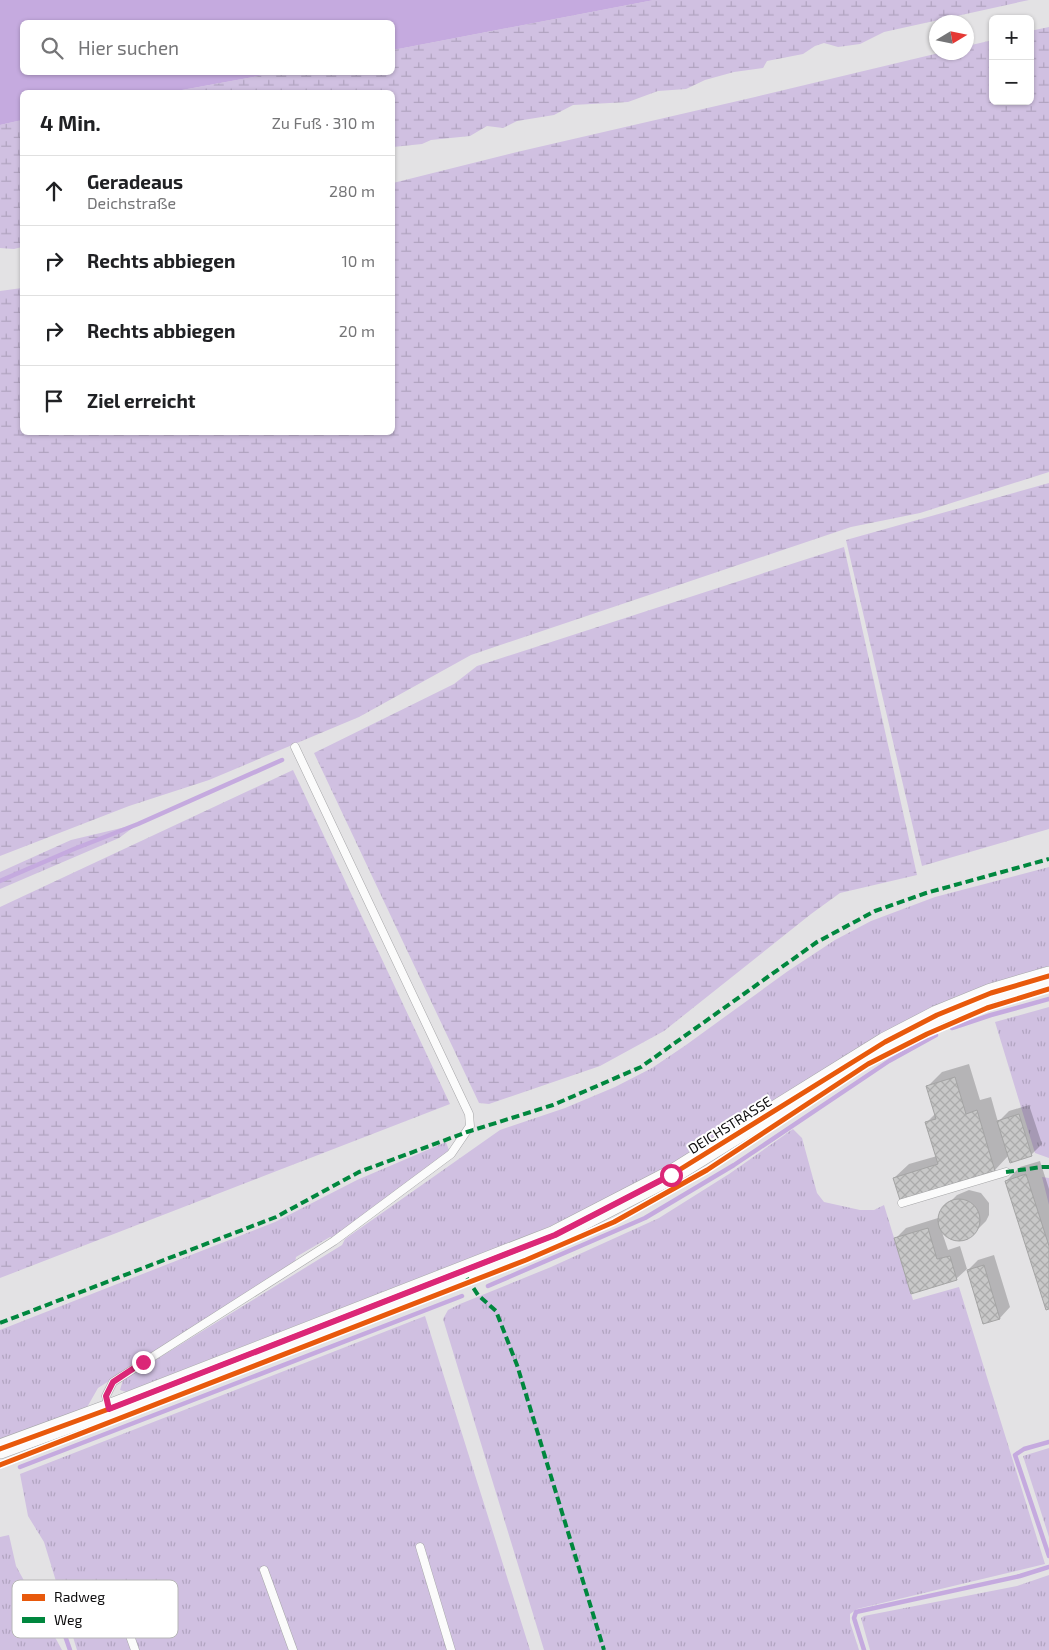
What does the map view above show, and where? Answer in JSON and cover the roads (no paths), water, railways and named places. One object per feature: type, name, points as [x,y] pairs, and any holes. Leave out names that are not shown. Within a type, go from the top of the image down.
[{"type":"street","name":"DEICHSTRASSE","points":[[0,1449],[109,1409],[555,1235],[671,1175],[902,1033],[937,1015],[990,993],[1049,976]]},
{"type":"lane","points":[[109,1409],[106,1396],[113,1382],[334,1241],[451,1154],[470,1126],[469,1114],[295,747]]},
{"type":"lane","points":[[902,1203],[1006,1172]]},
{"type":"lane","points":[[420,1547],[451,1650]]},
{"type":"lane","points":[[264,1570],[293,1650]]},
{"type":"lane","points":[[131,1638],[135,1650]]},
{"type":"waterway","points":[[0,881],[138,824],[282,760]]},
{"type":"waterway","points":[[952,1028],[1049,999]]},
{"type":"waterway","points":[[488,1286],[645,1218],[734,1165],[889,1061],[936,1035]]},
{"type":"waterway","points":[[20,1467],[462,1296]]},
{"type":"waterway","points":[[1049,1442],[1024,1449],[1015,1455],[1049,1556]]},
{"type":"waterway","points":[[864,1650],[854,1618],[856,1612],[1020,1576],[1049,1567]]},
{"type":"waterway","points":[[66,1638],[70,1650]]}]
